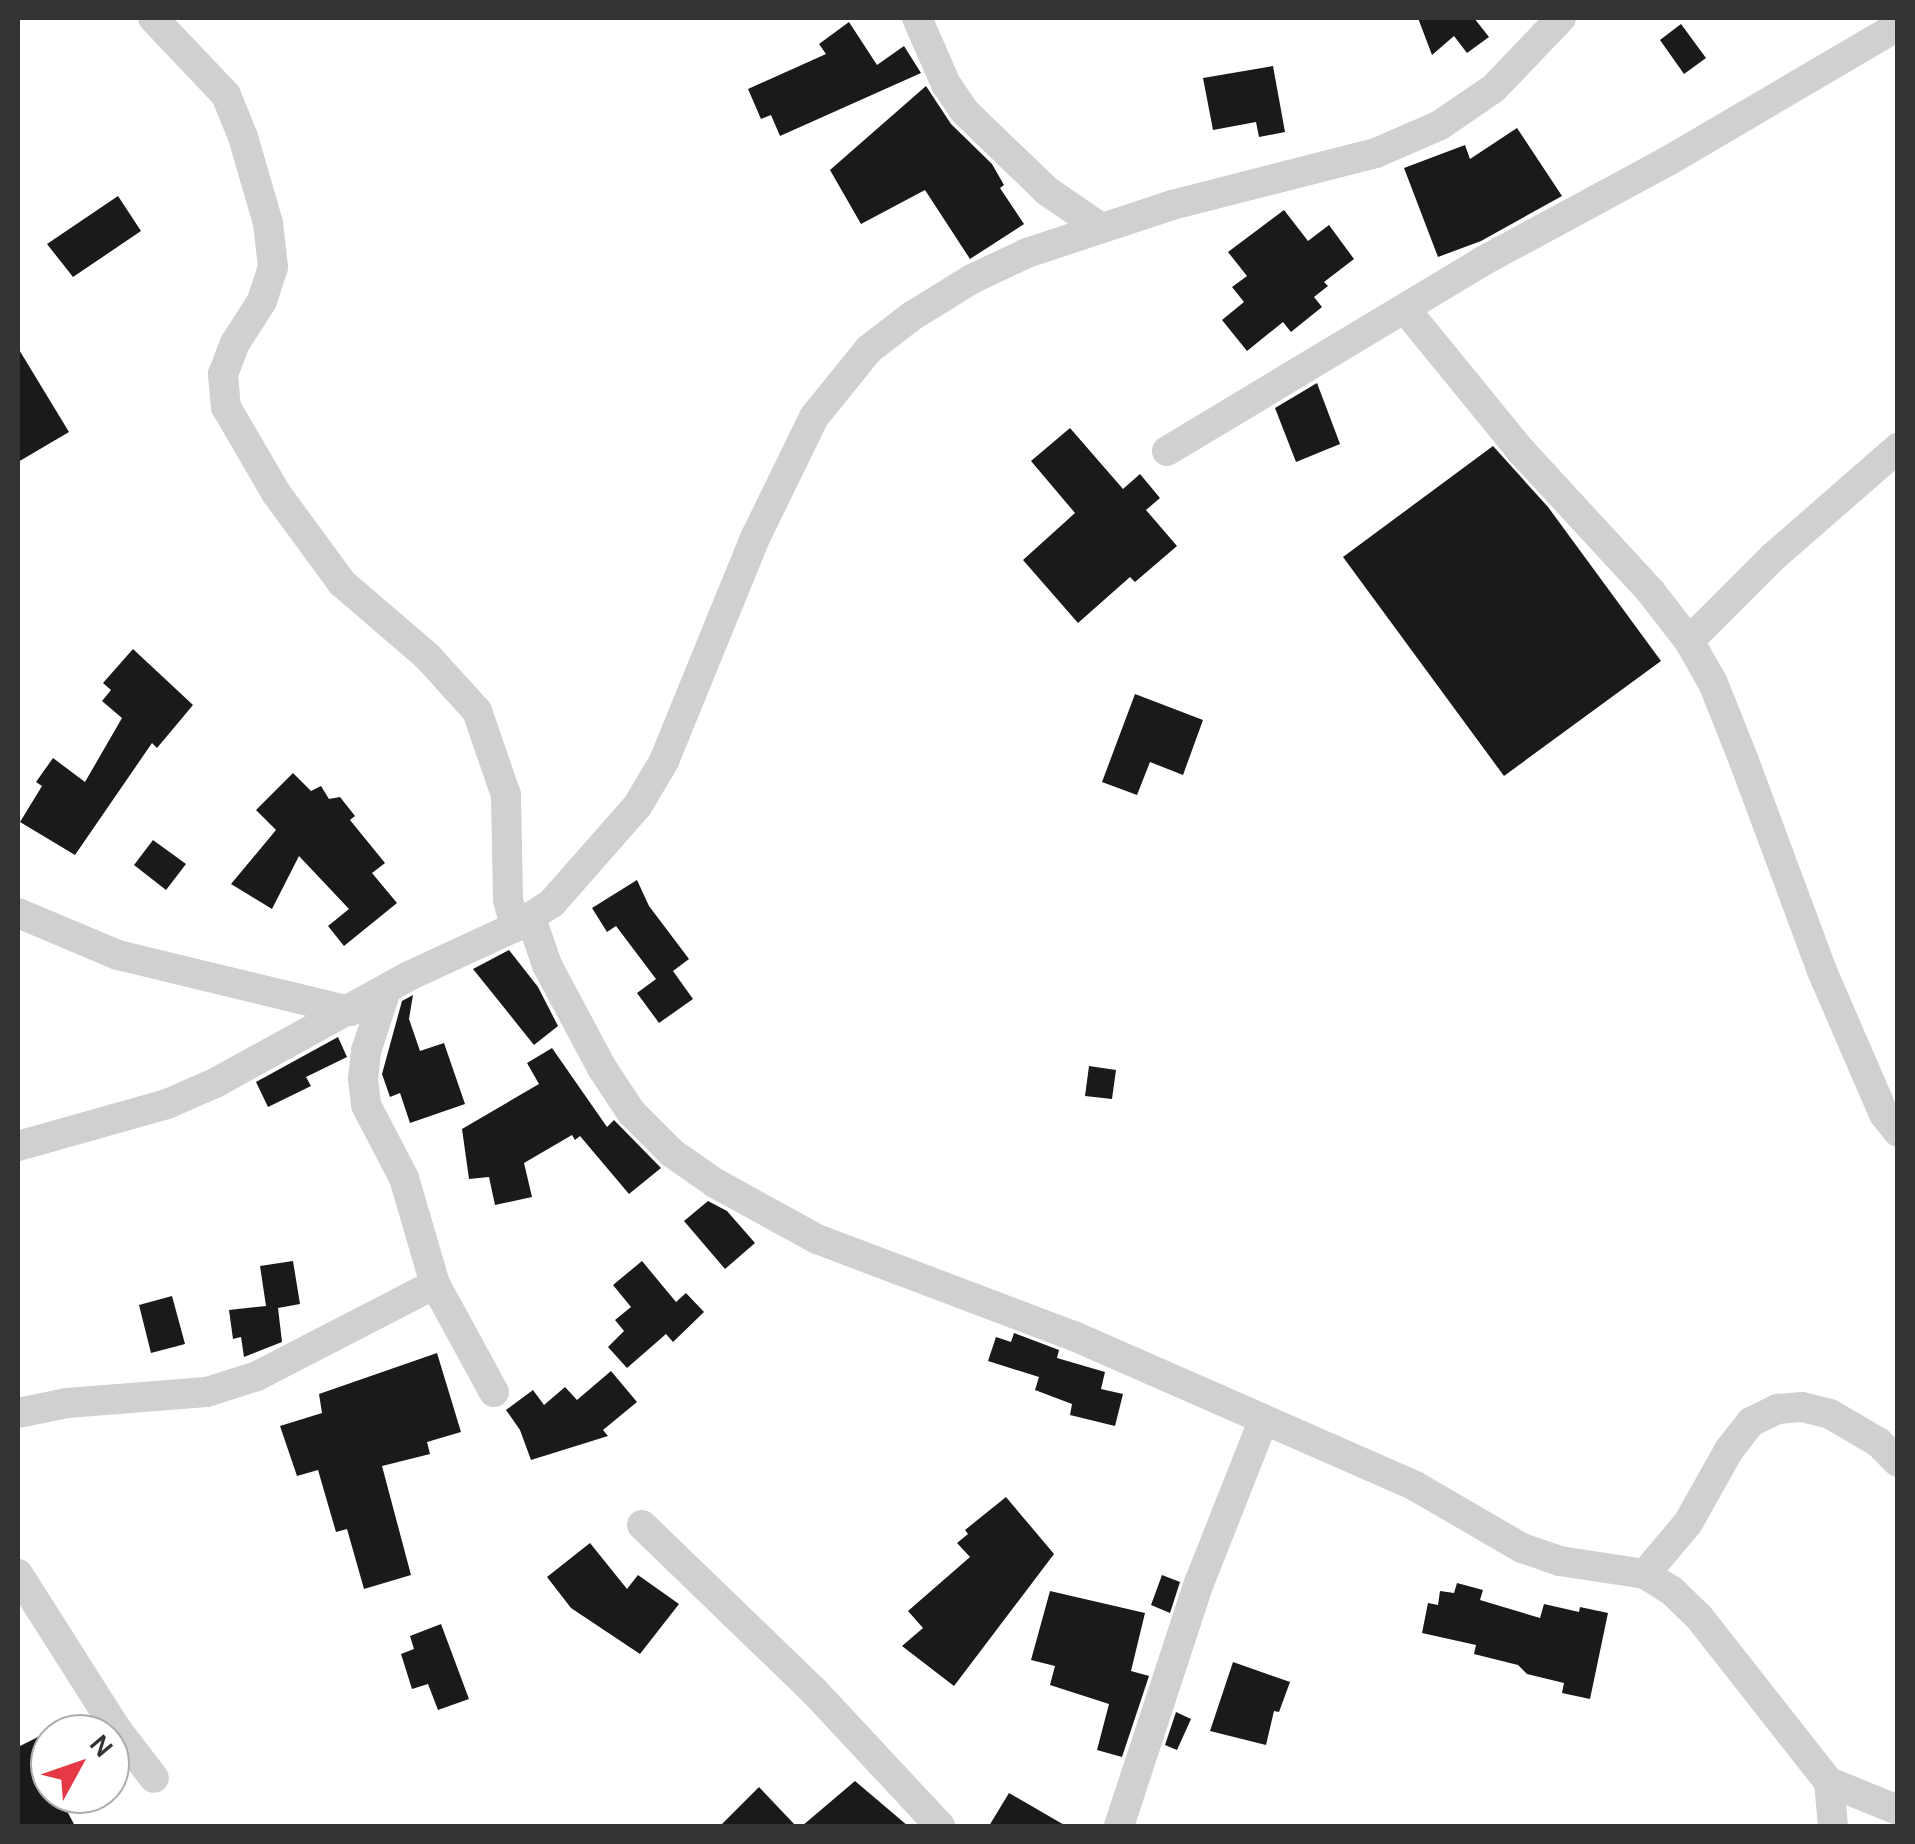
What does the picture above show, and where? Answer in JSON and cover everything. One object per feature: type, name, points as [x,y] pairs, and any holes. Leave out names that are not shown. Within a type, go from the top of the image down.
[{"type":"street","points":[[153,18],[226,95],[243,137],[268,223],[273,268],[262,301],[234,343],[223,374],[226,408],[276,493],[342,583],[428,656],[477,711],[506,795],[508,900],[602,1068],[631,1112],[686,1163],[817,1239],[1074,1336],[1264,1419],[1415,1486],[1522,1548],[1560,1562],[1645,1574],[1671,1590],[1700,1617],[1830,1782],[1898,1810]]},
{"type":"street","points":[[917,18],[946,84],[964,111],[1047,191],[1101,228]]},
{"type":"street","points":[[18,1146],[167,1104],[275,1053],[409,976],[523,922],[572,883],[638,805],[688,709],[756,536],[814,417],[869,349],[972,279],[1027,253],[1101,228],[1376,153],[1440,125],[1494,88],[1561,18]]},
{"type":"street","points":[[1167,451],[1482,261],[1668,161],[1898,26]]},
{"type":"street","points":[[1406,310],[1522,452],[1652,592],[1689,640],[1713,683],[1830,989],[1884,1114],[1898,1132]]},
{"type":"street","points":[[1689,640],[1773,557],[1898,448]]},
{"type":"street","points":[[18,913],[118,955],[350,1011]]},
{"type":"street","points":[[385,992],[366,1051],[362,1079],[366,1106],[404,1178],[436,1284],[494,1392]]},
{"type":"street","points":[[18,1413],[67,1403],[208,1392],[257,1376],[436,1284]]},
{"type":"street","points":[[1645,1574],[1688,1523],[1751,1422],[1778,1409],[1802,1407],[1830,1414],[1878,1442],[1898,1462]]},
{"type":"street","points":[[1120,1826],[1199,1583],[1264,1419]]},
{"type":"street","points":[[642,1525],[814,1691],[940,1826]]},
{"type":"street","points":[[18,1574],[115,1727],[154,1778]]},
{"type":"street","points":[[1830,1782],[1833,1826]]},
{"type":"building","points":[[1418,18],[1474,18],[1489,37],[1467,53],[1454,36],[1432,55]]},
{"type":"building","points":[[849,22],[877,65],[904,46],[921,73],[780,136],[771,115],[761,119],[748,89],[826,54],[819,44]]},
{"type":"building","points":[[1681,24],[1706,58],[1684,74],[1660,40]]},
{"type":"building","points":[[1273,66],[1285,132],[1259,137],[1256,122],[1213,130],[1203,78]]},
{"type":"building","points":[[926,86],[951,124],[992,164],[1004,185],[1000,188],[1024,224],[970,259],[925,190],[861,224],[830,170]]},
{"type":"building","points":[[1517,128],[1562,196],[1481,241],[1438,257],[1404,168],[1465,145],[1470,159]]},
{"type":"building","points":[[118,196],[141,231],[73,277],[47,244]]},
{"type":"building","points":[[1284,210],[1308,241],[1329,225],[1354,259],[1324,282],[1328,286],[1314,297],[1322,307],[1291,332],[1283,322],[1247,351],[1222,320],[1244,302],[1232,287],[1247,276],[1228,252]]},
{"type":"building","points":[[18,348],[69,432],[18,462]]},
{"type":"building","points":[[1317,383],[1340,444],[1296,462],[1275,408]]},
{"type":"building","points":[[1070,428],[1123,489],[1140,474],[1160,498],[1146,510],[1177,546],[1135,582],[1130,577],[1078,623],[1023,560],[1075,513],[1031,461]]},
{"type":"building","points":[[1493,446],[1548,507],[1661,661],[1504,776],[1343,557]]},
{"type":"building","points":[[133,649],[193,705],[157,748],[152,743],[75,855],[20,822],[42,786],[36,782],[53,758],[85,782],[122,718],[102,701],[111,690],[103,683]]},
{"type":"building","points":[[1135,694],[1203,720],[1183,775],[1150,762],[1137,795],[1102,782]]},
{"type":"building","points":[[293,773],[311,791],[321,786],[329,799],[340,797],[355,816],[350,820],[385,863],[372,873],[397,903],[344,946],[328,926],[349,909],[299,856],[272,909],[231,884],[276,830],[256,810]]},
{"type":"building","points":[[153,840],[186,864],[166,890],[134,865]]},
{"type":"building","points":[[637,880],[649,906],[689,959],[673,971],[693,999],[659,1023],[637,993],[656,979],[616,926],[607,932],[592,908]]},
{"type":"building","points":[[509,950],[538,987],[558,1026],[534,1045],[473,969]]},
{"type":"building","points":[[413,995],[409,1019],[420,1051],[444,1043],[465,1104],[410,1123],[400,1093],[390,1097],[382,1074],[402,1001]]},
{"type":"building","points":[[338,1037],[347,1057],[306,1077],[311,1086],[268,1107],[256,1082]]},
{"type":"building","points":[[552,1048],[607,1127],[614,1120],[661,1168],[629,1194],[580,1136],[575,1140],[572,1135],[524,1163],[532,1197],[495,1205],[489,1177],[469,1179],[462,1129],[539,1084],[527,1063]]},
{"type":"building","points":[[1089,1066],[1116,1070],[1112,1099],[1085,1096]]},
{"type":"building","points":[[708,1201],[727,1211],[755,1243],[725,1269],[684,1221]]},
{"type":"building","points":[[293,1261],[300,1304],[278,1308],[282,1342],[244,1357],[241,1337],[233,1339],[229,1310],[266,1306],[260,1266]]},
{"type":"building","points":[[642,1261],[676,1302],[686,1293],[704,1312],[673,1342],[666,1334],[627,1368],[608,1347],[624,1331],[615,1320],[631,1307],[613,1285]]},
{"type":"building","points":[[172,1296],[185,1344],[151,1353],[139,1305]]},
{"type":"building","points":[[1014,1333],[1059,1350],[1057,1358],[1105,1372],[1101,1389],[1123,1394],[1115,1426],[1070,1415],[1072,1404],[1035,1390],[1039,1377],[988,1361],[996,1337],[1011,1342]]},
{"type":"building","points":[[437,1353],[461,1432],[427,1442],[430,1454],[382,1466],[411,1575],[364,1589],[347,1529],[336,1532],[318,1470],[297,1476],[280,1426],[322,1413],[319,1394]]},
{"type":"building","points":[[611,1371],[637,1402],[603,1430],[608,1436],[531,1460],[520,1430],[506,1410],[533,1390],[544,1405],[565,1387],[577,1400]]},
{"type":"building","points":[[1006,1497],[1054,1554],[954,1686],[902,1646],[923,1628],[908,1611],[970,1557],[957,1543],[968,1534],[965,1530]]},
{"type":"building","points":[[590,1543],[627,1589],[638,1575],[679,1604],[640,1654],[571,1608],[547,1577]]},
{"type":"building","points":[[1162,1575],[1180,1582],[1170,1613],[1151,1605]]},
{"type":"building","points":[[1457,1583],[1483,1590],[1480,1600],[1540,1618],[1544,1604],[1579,1612],[1580,1607],[1608,1613],[1590,1699],[1562,1693],[1564,1683],[1527,1674],[1518,1665],[1474,1654],[1476,1645],[1422,1633],[1428,1603],[1438,1605],[1440,1591],[1454,1593]]},
{"type":"building","points":[[1050,1591],[1145,1613],[1131,1671],[1149,1676],[1122,1757],[1097,1750],[1109,1704],[1050,1685],[1055,1666],[1031,1660]]},
{"type":"building","points":[[441,1624],[469,1699],[438,1710],[428,1684],[412,1689],[401,1654],[414,1649],[410,1636]]},
{"type":"building","points":[[1233,1662],[1290,1682],[1279,1712],[1274,1711],[1266,1745],[1210,1731]]},
{"type":"building","points":[[1176,1712],[1191,1719],[1177,1750],[1165,1745]]},
{"type":"building","points":[[30,1741],[30,1814],[69,1814],[75,1826],[18,1826],[18,1747]]},
{"type":"building","points":[[855,1781],[908,1826],[802,1826]]},
{"type":"building","points":[[759,1787],[796,1826],[720,1826]]},
{"type":"building","points":[[1009,1793],[1066,1826],[989,1826]]}]
